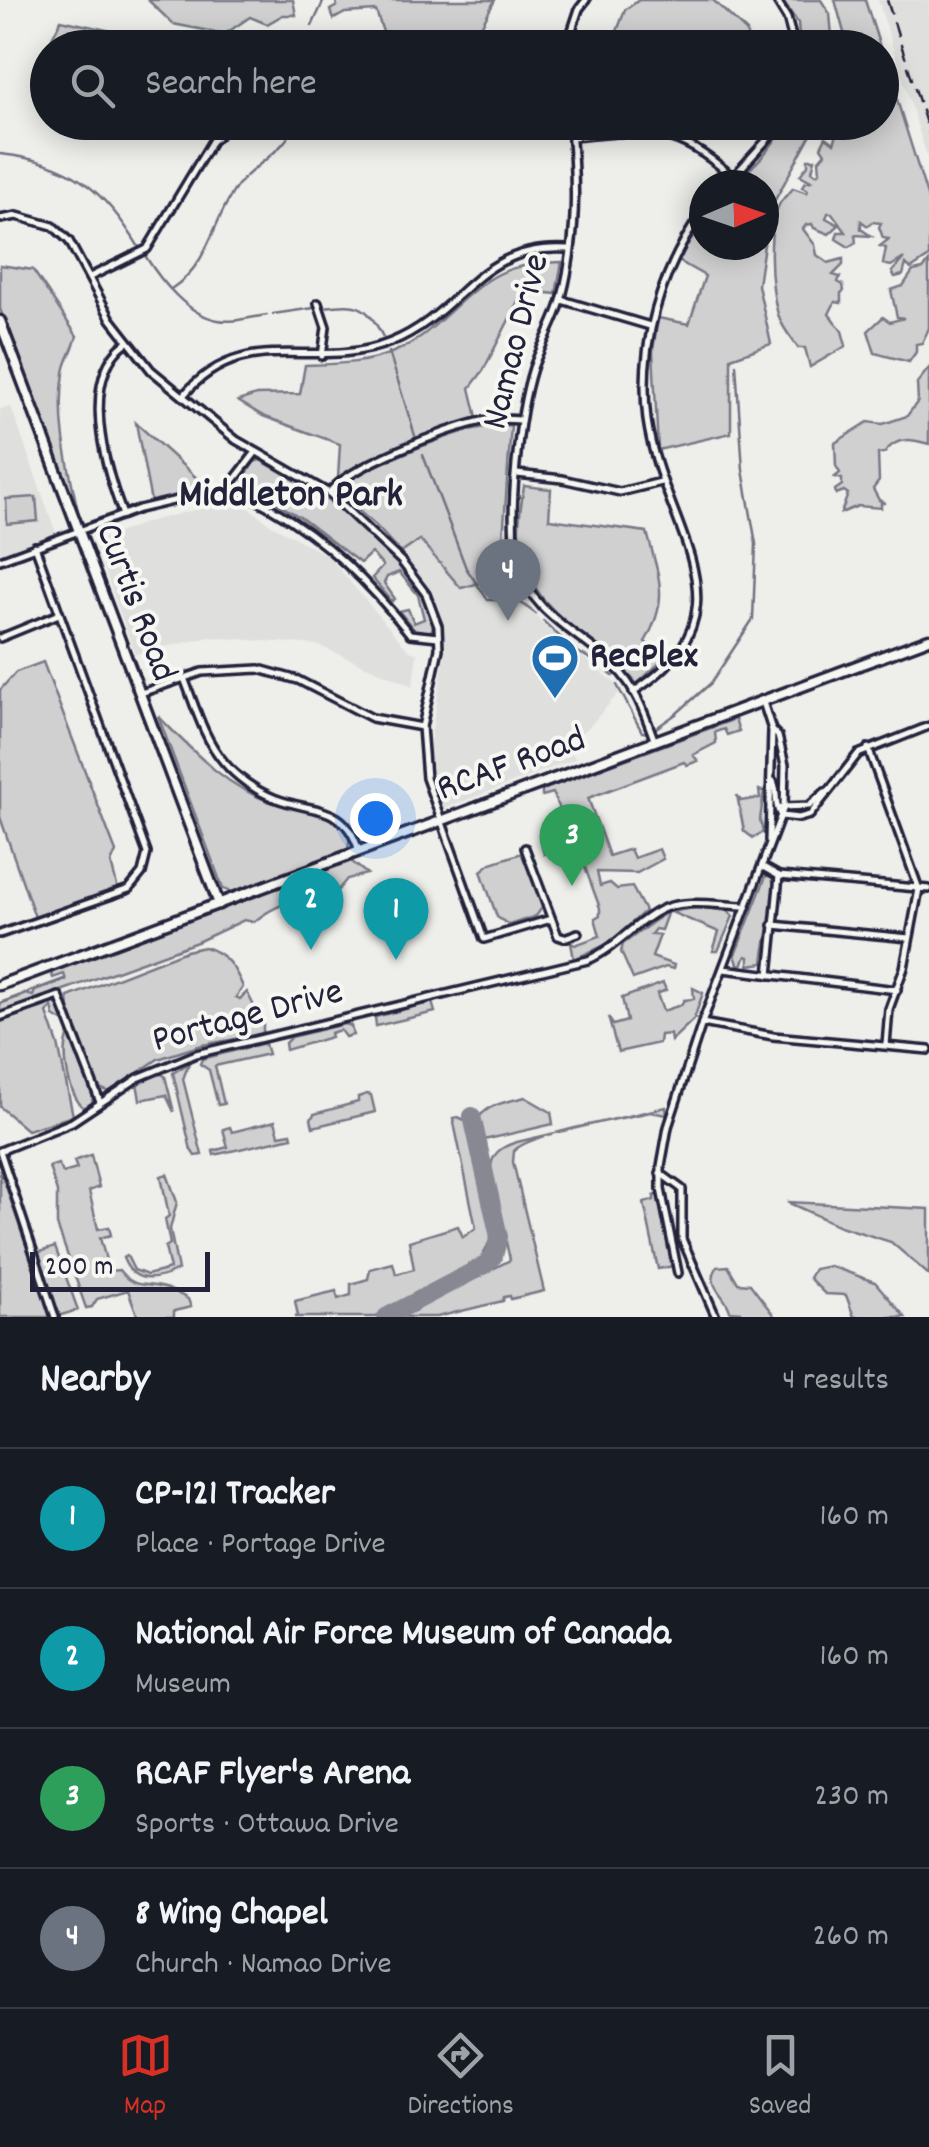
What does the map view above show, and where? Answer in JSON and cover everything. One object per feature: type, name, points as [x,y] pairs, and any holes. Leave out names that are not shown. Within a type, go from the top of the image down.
[{"type":"main road","name":"Curtis Road","points":[[0,321],[76,532],[219,904]]},
{"type":"main road","name":"RCAF Road","points":[[0,985],[442,822],[652,735],[762,700],[929,638]]},
{"type":"street","points":[[572,30],[586,0]]},
{"type":"street","points":[[776,0],[790,30]]},
{"type":"street","points":[[90,278],[147,249],[213,140]]},
{"type":"street","name":"Namao Drive","points":[[572,140],[576,177],[571,250],[562,300],[534,365],[521,420],[513,524],[518,567],[526,588],[545,612],[602,654],[633,692]]},
{"type":"street","points":[[677,140],[705,152],[725,170]]},
{"type":"street","points":[[739,170],[767,140]]},
{"type":"street","points":[[0,219],[17,216],[53,226],[69,241],[127,342],[151,370],[218,426],[329,493],[410,571],[432,605],[438,636],[422,727],[426,778],[484,938],[552,919]]},
{"type":"street","points":[[652,735],[633,692],[659,676],[678,655],[696,623],[699,606],[698,581],[662,482],[644,386],[651,326],[664,280],[689,232]]},
{"type":"street","points":[[183,396],[215,367],[243,355],[322,356],[365,350],[410,333],[441,313],[486,270],[506,258],[527,251],[571,250]]},
{"type":"street","points":[[562,300],[651,326]]},
{"type":"street","points":[[318,303],[326,327],[322,356]]},
{"type":"street","points":[[123,515],[106,466],[100,392],[107,361],[127,342]]},
{"type":"street","points":[[329,493],[358,470],[394,453],[480,421],[521,420]]},
{"type":"street","points":[[228,488],[256,452]]},
{"type":"street","points":[[517,474],[562,478],[620,492],[662,482]]},
{"type":"street","points":[[0,560],[123,515],[228,488],[278,512],[323,542],[382,600],[410,634],[438,636]]},
{"type":"street","points":[[0,934],[129,889],[142,873],[147,853],[35,546]]},
{"type":"street","points":[[0,638],[59,614]]},
{"type":"street","points":[[139,694],[220,669],[259,669],[298,680],[372,718],[422,727]]},
{"type":"street","points":[[184,678],[206,734],[225,764],[270,796],[338,815],[360,852]]},
{"type":"street","points":[[762,700],[772,730],[769,844]]},
{"type":"street","points":[[770,816],[780,811],[798,818],[810,815],[844,767],[868,748],[929,726]]},
{"type":"street","points":[[678,1273],[660,1173],[668,1127],[702,1023],[763,867],[780,811],[786,765],[778,736],[772,730]]},
{"type":"street","points":[[868,748],[919,890],[885,1028],[886,1045]]},
{"type":"street","points":[[773,781],[780,811]]},
{"type":"street","points":[[525,848],[561,938],[578,933]]},
{"type":"street","points":[[763,867],[779,876],[929,889]]},
{"type":"street","points":[[768,975],[779,876]]},
{"type":"street","name":"Portage Drive","points":[[0,1151],[72,1122],[151,1071],[196,1054],[588,960],[672,906],[747,906]]},
{"type":"street","points":[[774,925],[910,938]]},
{"type":"street","points":[[723,969],[897,990]]},
{"type":"street","points":[[0,1017],[59,996],[100,1103]]},
{"type":"street","points":[[702,1023],[773,1036],[929,1050]]},
{"type":"street","points":[[0,1151],[55,1317]]},
{"type":"street","points":[[660,1173],[682,1190],[682,1239],[716,1317]]},
{"type":"shaded area","points":[[148,0],[293,0],[296,15],[283,15],[267,24],[250,17],[231,30],[173,24]]},
{"type":"shaded area","points":[[336,0],[495,0],[479,30],[382,30],[376,11],[345,13],[334,19],[330,10],[337,6]]},
{"type":"shaded area","points":[[639,0],[713,0],[745,30],[617,30],[625,10]]},
{"type":"shaded area","points":[[782,0],[821,0],[830,14],[831,30],[799,30]]},
{"type":"shaded area","points":[[835,0],[865,0],[875,30],[843,30]]},
{"type":"shaded area","points":[[878,0],[929,0],[929,163],[899,67],[899,30],[887,30]]},
{"type":"shaded area","points":[[61,20],[107,30],[56,30]]},
{"type":"shaded area","points":[[899,106],[929,202],[929,257],[911,269],[906,264],[903,275],[895,277],[892,272],[904,258],[891,266],[883,264],[886,248],[880,246],[889,239],[883,238],[881,223],[868,226],[861,221],[861,229],[871,236],[855,235],[856,243],[849,247],[836,239],[838,232],[846,232],[832,213],[826,218],[839,225],[829,234],[812,224],[806,225],[803,229],[817,255],[828,263],[843,259],[843,265],[833,275],[840,277],[838,282],[843,285],[841,303],[835,302],[829,314],[842,331],[846,346],[810,367],[805,348],[798,348],[781,321],[771,260],[779,260],[779,206],[793,188],[807,193],[802,187],[811,181],[800,175],[808,159],[815,159],[812,171],[820,172],[819,160],[825,153],[821,147],[824,140],[899,140]]},
{"type":"shaded area","points":[[776,140],[808,140],[779,193],[779,170],[749,170]]},
{"type":"shaded area","points":[[689,243],[689,260],[762,260],[758,285],[771,344],[731,358],[731,433],[658,450],[653,350],[658,318],[689,324],[705,276],[677,260]]},
{"type":"shaded area","points":[[562,262],[556,294],[524,290],[483,371],[470,388],[477,417],[338,478],[340,444],[263,416],[238,401],[256,395],[300,394],[305,365],[363,361],[396,351],[423,335],[495,276],[519,267]]},
{"type":"shaded area","points":[[929,262],[929,328],[922,343],[916,344],[909,362],[875,353],[868,331],[883,317],[890,322],[904,318],[897,317],[891,290],[903,286],[913,271],[923,269]]},
{"type":"shaded area","points":[[0,265],[33,270],[77,336],[65,368],[62,410],[80,521],[0,309]]},
{"type":"shaded area","points":[[929,368],[929,444],[901,441],[886,453],[878,454],[879,481],[873,489],[885,503],[881,503],[881,508],[858,506],[841,513],[848,494],[836,494],[842,479],[835,477],[840,473],[835,443],[868,422],[883,424],[907,416],[918,401],[917,383]]},
{"type":"shaded area","points":[[11,407],[56,533],[0,553],[0,409]]},
{"type":"shaded area","points":[[136,423],[200,481],[209,488],[151,502]]},
{"type":"shaded area","points":[[511,425],[503,539],[514,574],[461,588],[420,540],[401,553],[343,497],[342,487],[351,479],[407,452],[467,431]]},
{"type":"shaded area","points":[[260,460],[338,508],[386,548],[422,597],[434,625],[431,631],[416,632],[399,611],[408,609],[414,623],[424,619],[418,595],[399,572],[387,577],[384,583],[395,599],[392,601],[372,578],[383,566],[371,553],[360,563],[300,517],[246,485],[244,478],[254,462]]},
{"type":"shaded area","points":[[524,486],[551,489],[549,519],[647,532],[660,600],[645,642],[665,658],[637,684],[546,603],[533,584],[519,534]]},
{"type":"shaded area","points":[[36,497],[38,521],[7,524],[6,499]]},
{"type":"shaded area","points":[[243,503],[270,524],[328,556],[408,650],[417,654],[413,686],[317,645],[210,637],[135,654],[94,542],[150,521],[219,504]]},
{"type":"shaded area","points":[[419,540],[461,588],[514,574],[541,623],[622,689],[591,725],[568,743],[575,759],[443,809],[429,748],[446,647],[439,608],[401,553]]},
{"type":"shaded area","points":[[43,662],[116,852],[111,863],[120,897],[38,926],[0,817],[0,690],[16,672]]},
{"type":"shaded area","points":[[158,716],[211,767],[240,788],[274,803],[335,821],[350,836],[348,849],[232,892],[223,889]]},
{"type":"shaded area","points":[[735,719],[739,731],[727,735],[724,729],[715,732],[716,743],[693,755],[698,761],[687,765],[684,762],[588,798],[609,856],[630,849],[634,858],[659,849],[663,859],[637,873],[597,872],[600,886],[610,883],[617,889],[632,887],[645,911],[610,943],[574,959],[571,943],[600,936],[595,918],[600,915],[600,908],[579,851],[570,854],[567,845],[544,854],[542,847],[569,837],[553,793],[542,796],[542,790]]},
{"type":"shaded area","points":[[759,790],[764,791],[760,820],[763,832],[753,838],[744,831],[737,795],[741,801],[760,798]]},
{"type":"shaded area","points":[[522,853],[544,905],[536,916],[509,925],[497,917],[481,871],[491,863]]},
{"type":"shaded area","points":[[351,861],[367,874],[347,879],[338,890],[294,900],[254,922],[244,920],[197,942],[0,1013],[0,1004],[26,994],[33,996],[35,991],[66,980],[64,974],[53,978],[51,972]]},
{"type":"shaded area","points":[[766,876],[772,876],[774,897],[763,963],[749,965],[746,956],[742,965],[738,964],[735,955]]},
{"type":"shaded area","points":[[699,907],[728,911],[733,916],[718,951],[713,951],[719,932],[671,912]]},
{"type":"shaded area","points":[[668,911],[661,930],[655,929],[651,934],[660,935],[652,957],[674,965],[673,969],[666,967],[633,979],[621,952],[623,944]]},
{"type":"shaded area","points":[[204,947],[224,957],[233,968],[243,987],[236,997],[240,999],[247,992],[263,1024],[263,1034],[202,1045],[158,1059],[110,1092],[99,1088],[68,997]]},
{"type":"shaded area","points":[[663,983],[666,990],[657,994],[663,1011],[694,999],[693,988],[703,993],[694,1019],[671,1041],[670,1034],[660,1035],[659,1043],[618,1052],[608,1017],[613,1025],[627,1021],[622,998]]},
{"type":"shaded area","points":[[432,1002],[435,1012],[376,1026],[375,1017]]},
{"type":"shaded area","points":[[55,1003],[64,1022],[54,1016],[52,1007],[47,1013],[58,1044],[73,1116],[27,1130],[0,1107],[0,1021]]},
{"type":"shaded area","points":[[344,1024],[351,1026],[353,1035],[345,1037],[340,1030],[330,1033],[331,1037],[286,1050],[285,1043],[291,1037]]},
{"type":"shaded area","points":[[69,1034],[93,1095],[92,1103],[84,1108],[67,1073]]},
{"type":"shaded area","points":[[265,1044],[268,1054],[215,1066],[224,1104],[218,1105],[209,1070],[200,1064],[202,1059]]},
{"type":"shaded area","points":[[189,1063],[183,1079],[202,1155],[195,1156],[173,1073]]},
{"type":"shaded area","points":[[157,1072],[165,1076],[174,1112],[166,1095],[140,1100],[137,1083]]},
{"type":"shaded area","points":[[371,1095],[375,1112],[313,1127],[314,1114],[358,1102],[358,1097]]},
{"type":"shaded area","points":[[525,1097],[551,1112],[553,1124],[484,1140],[479,1117],[494,1106]]},
{"type":"shaded area","points":[[666,1107],[667,1115],[650,1112],[606,1121]]},
{"type":"shaded area","points":[[453,1118],[467,1121],[493,1234],[480,1262],[376,1317],[295,1317],[295,1301],[336,1291],[338,1299],[351,1295],[351,1284],[368,1279],[370,1269],[393,1263],[396,1274],[414,1269],[409,1241],[458,1226],[463,1237],[476,1228]]},
{"type":"shaded area","points":[[275,1121],[279,1135],[291,1133],[292,1137],[214,1155],[213,1151],[228,1147],[223,1129],[230,1127],[232,1132]]},
{"type":"shaded area","points":[[557,1133],[523,1145],[514,1151],[513,1162],[544,1291],[511,1299],[504,1297],[503,1301],[437,1317],[399,1317],[510,1260],[491,1173],[492,1161],[506,1146]]},
{"type":"shaded area","points":[[91,1155],[99,1187],[89,1191],[98,1229],[109,1227],[111,1235],[100,1238],[109,1271],[119,1270],[135,1283],[158,1286],[188,1299],[191,1307],[174,1311],[174,1317],[138,1317],[128,1290],[97,1299],[92,1307],[86,1308],[57,1225],[57,1192],[49,1167],[58,1164],[63,1173],[77,1169],[74,1161]]},
{"type":"shaded area","points":[[0,1169],[51,1317],[0,1317]]},
{"type":"shaded area","points":[[167,1174],[177,1202],[170,1229],[178,1270],[155,1278],[140,1277],[123,1258],[127,1256],[134,1270],[147,1275],[170,1269],[165,1247],[170,1244],[165,1219],[169,1216],[161,1176]]},
{"type":"shaded area","points":[[658,1195],[673,1266],[658,1269],[644,1203]]},
{"type":"shaded area","points":[[787,1202],[929,1209],[929,1275],[891,1242],[840,1226]]},
{"type":"shaded area","points":[[55,1247],[78,1310],[58,1316],[36,1253]]},
{"type":"shaded area","points":[[728,1266],[738,1283],[750,1284],[775,1317],[743,1317],[741,1312],[730,1311],[713,1280],[717,1267]]},
{"type":"shaded area","points":[[830,1266],[875,1282],[905,1317],[854,1317],[846,1295],[825,1294],[809,1278],[814,1269]]},
{"type":"waterway","points":[[312,26],[324,0]]},
{"type":"waterway","points":[[171,289],[203,254],[238,185],[286,140]]},
{"type":"waterway","points":[[0,154],[46,164],[83,182],[113,210],[140,249]]},
{"type":"waterway","points":[[146,257],[176,296],[207,317],[230,321],[267,315]]},
{"type":"waterway","points":[[324,307],[361,308],[383,337]]},
{"type":"waterway","points":[[273,314],[314,308]]},
{"type":"waterway","points":[[389,352],[416,439]]},
{"type":"waterway","points":[[617,685],[642,732],[649,733],[711,683],[753,619],[756,544],[743,470],[736,364]]},
{"type":"waterway","points":[[423,455],[466,568],[488,600],[517,600],[536,614]]},
{"type":"waterway","points":[[543,621],[574,650],[613,676]]},
{"type":"waterway","points":[[0,1003],[64,979]]},
{"type":"taxiway","points":[[386,1317],[485,1265],[494,1256],[499,1237],[472,1116]]},
{"type":"railway","points":[[887,0],[896,30]]},
{"type":"railway","points":[[899,38],[929,133]]},
{"type":"place","name":"8 Wing Chapel","points":[[508,621]]},
{"type":"place","name":"RecPlex","points":[[555,700]]},
{"type":"place","name":"RCAF Flyer's Arena","points":[[572,886]]},
{"type":"place","name":"National Air Force Museum of Canada","points":[[311,950]]},
{"type":"place","name":"CP-121 Tracker","points":[[396,960]]},
{"type":"district","name":"Middleton Park","points":[[291,497]]}]
